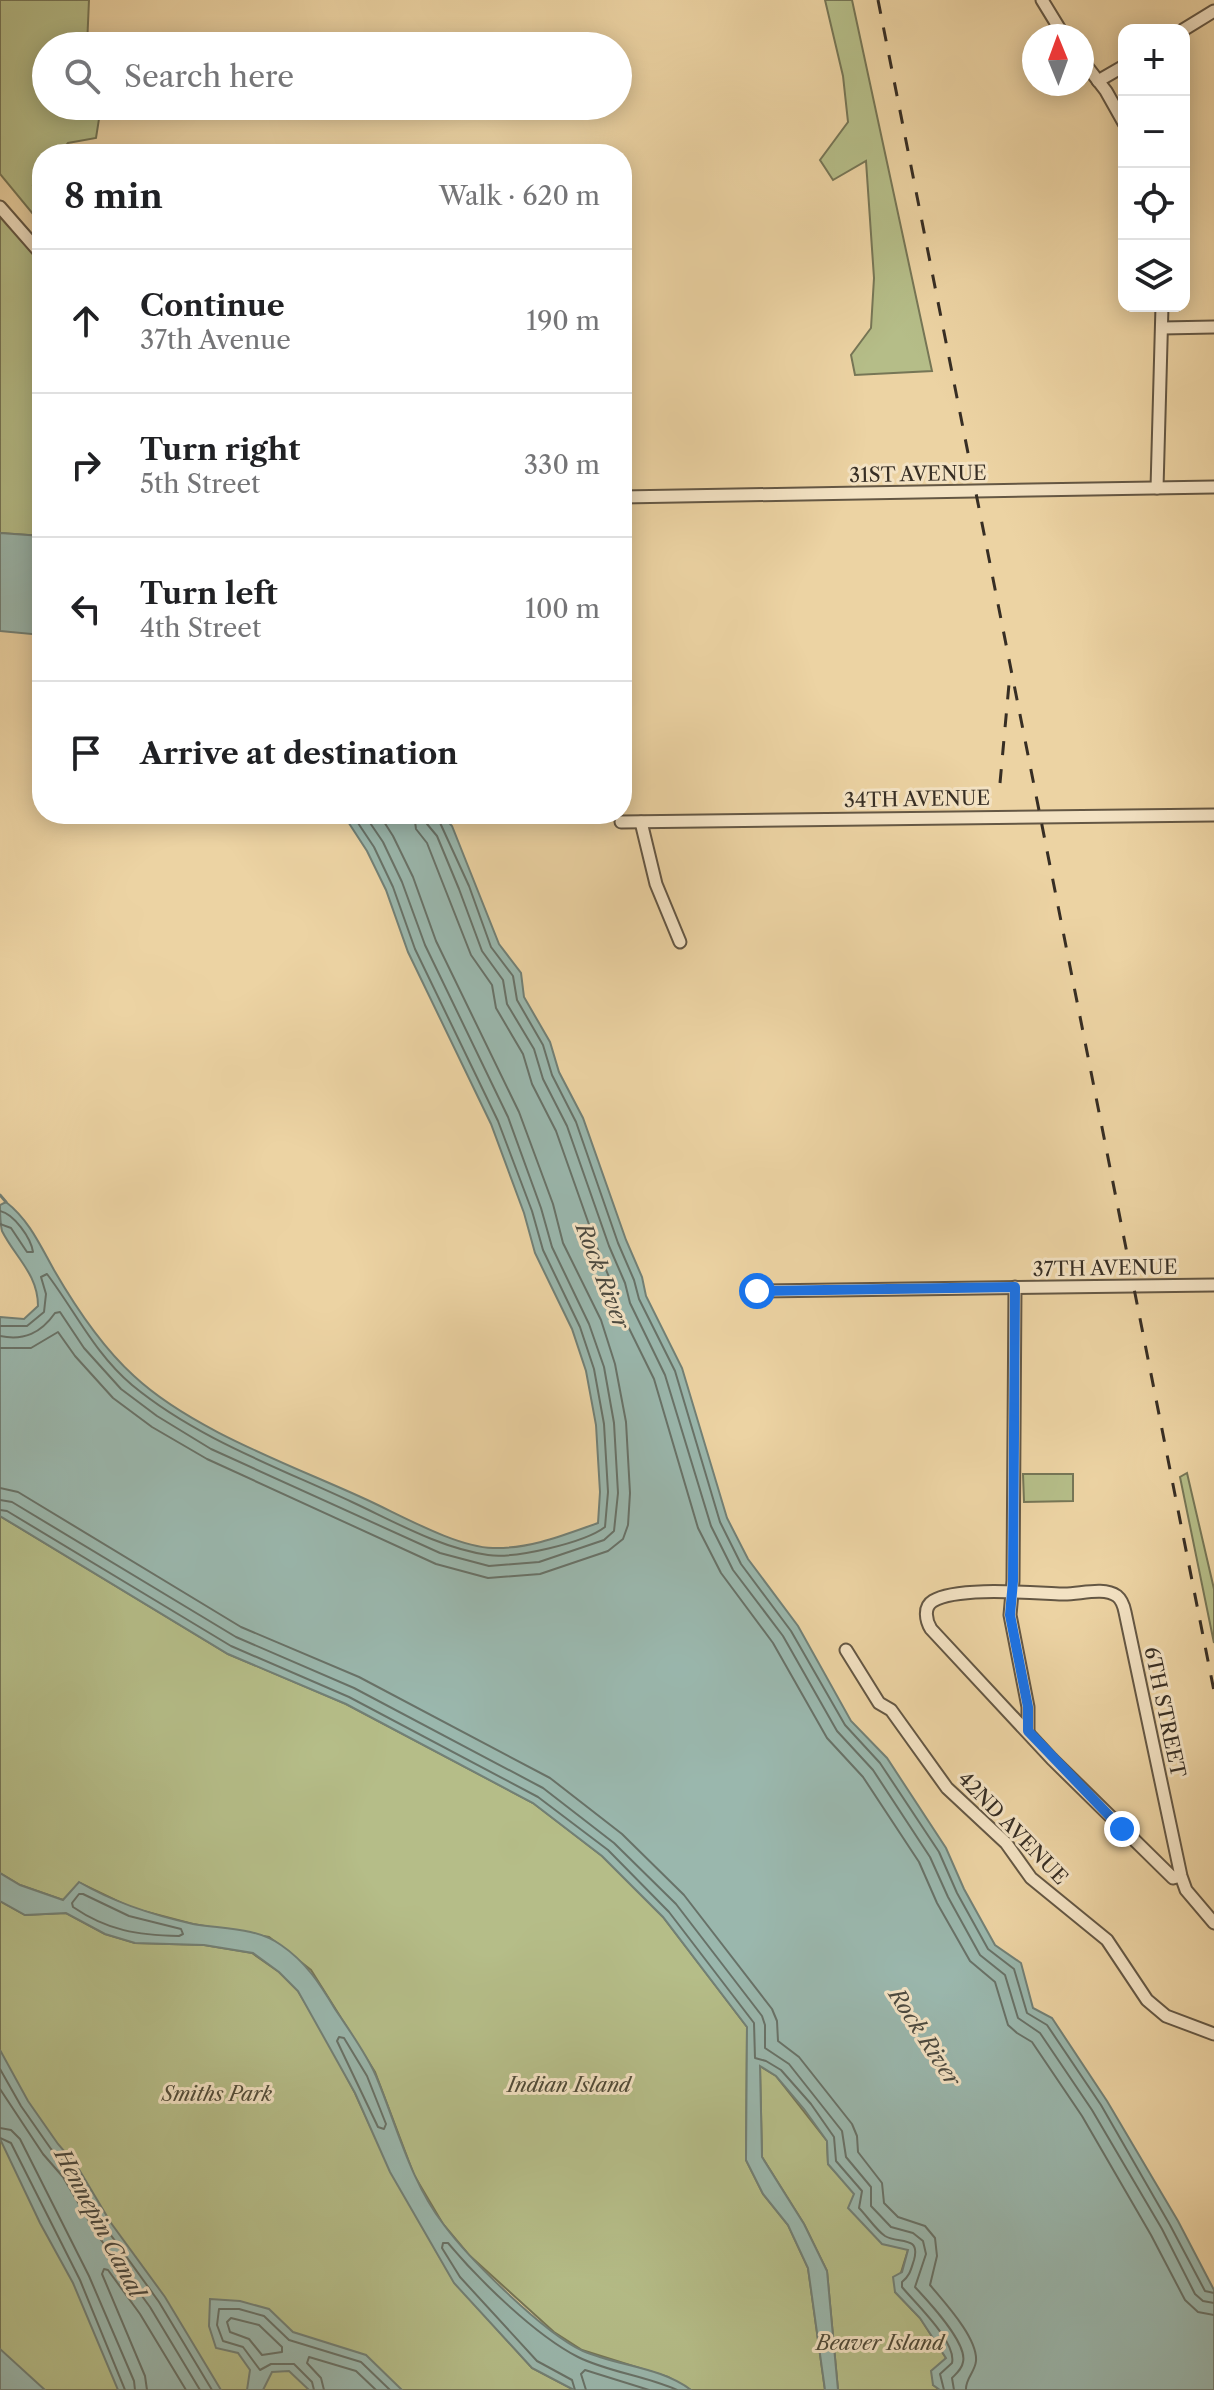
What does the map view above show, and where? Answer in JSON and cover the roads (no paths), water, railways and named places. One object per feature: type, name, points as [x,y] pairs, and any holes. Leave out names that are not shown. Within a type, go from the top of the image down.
[{"type":"street","points":[[1042,0],[1057,24]]},
{"type":"street","points":[[1190,26],[1214,11]]},
{"type":"street","points":[[1098,81],[1118,69]]},
{"type":"street","points":[[1094,76],[1118,113]]},
{"type":"street","points":[[0,207],[32,244]]},
{"type":"street","points":[[1157,488],[1162,312]]},
{"type":"street","points":[[1162,328],[1214,327]]},
{"type":"street","name":"31ST AVENUE","points":[[632,497],[1214,487]]},
{"type":"street","name":"34TH AVENUE","points":[[632,822],[1214,815]]},
{"type":"street","points":[[641,822],[656,884],[680,942]]},
{"type":"street","name":"37TH AVENUE","points":[[757,1291],[1214,1285]]},
{"type":"street","points":[[1015,1287],[1010,1615],[1028,1707],[1028,1731]]},
{"type":"street","points":[[1012,1591],[949,1596],[929,1605],[926,1616],[931,1629],[1052,1759],[1173,1878],[1181,1876]]},
{"type":"street","name":"6TH STREET","points":[[1012,1591],[1062,1594],[1104,1592],[1116,1595],[1125,1612],[1181,1876],[1186,1890],[1214,1923]]},
{"type":"street","name":"42ND AVENUE","points":[[846,1650],[879,1703],[891,1710],[947,1788],[1006,1843],[1031,1878],[1107,1940],[1147,2000],[1166,2016],[1214,2034]]},
{"type":"water","points":[[0,533],[32,535],[32,634],[0,631]]},
{"type":"water","name":"Rock River","points":[[349,824],[452,826],[499,944],[521,973],[524,997],[550,1042],[559,1072],[583,1118],[642,1277],[646,1296],[682,1368],[727,1518],[748,1559],[798,1626],[851,1721],[887,1758],[946,1848],[964,1889],[995,1945],[1021,1963],[1033,2008],[1052,2018],[1107,2101],[1178,2221],[1214,2290],[1214,2390],[940,2390],[933,2385],[931,2371],[946,2358],[920,2318],[895,2292],[893,2277],[902,2272],[908,2250],[882,2244],[848,2208],[854,2194],[828,2164],[827,2141],[776,2076],[760,2066],[762,2157],[804,2224],[827,2271],[838,2390],[825,2390],[808,2268],[788,2225],[763,2194],[746,2160],[747,2027],[663,1917],[602,1856],[533,1803],[346,1704],[228,1654],[0,1516],[0,1317],[24,1319],[38,1306],[30,1275],[2,1231],[0,1205],[6,1202],[28,1225],[71,1299],[111,1353],[158,1395],[213,1430],[427,1529],[478,1546],[507,1548],[534,1544],[598,1523],[600,1492],[596,1425],[586,1371],[572,1329],[535,1253],[524,1213],[491,1124],[408,952],[386,890]]},
{"type":"water","points":[[0,1873],[20,1885],[63,1900],[79,1882],[148,1912],[193,1924],[261,1935],[290,1952],[318,1982],[362,2050],[376,2076],[422,2190],[444,2225],[471,2257],[548,2329],[567,2342],[596,2356],[666,2376],[691,2390],[574,2390],[532,2368],[454,2283],[390,2172],[355,2093],[298,1991],[279,1972],[253,1953],[204,1945],[135,1943],[105,1934],[66,1913],[25,1915],[0,1901]]},
{"type":"water","name":"Hennepin Canal","points":[[0,2050],[28,2101],[77,2166],[111,2223],[165,2297],[221,2390],[118,2390],[73,2283],[0,2139]]},
{"type":"water","points":[[210,2299],[240,2301],[269,2309],[293,2332],[366,2355],[402,2390],[309,2390],[289,2371],[272,2372],[263,2390],[247,2390],[250,2370],[238,2353],[216,2348],[209,2326]]},
{"type":"water","points":[[0,2349],[45,2390],[0,2390]]},
{"type":"waterway","points":[[0,1195],[6,1202]]},
{"type":"railway","points":[[878,0],[1214,1691]]},
{"type":"railway","points":[[1000,783],[1009,684]]},
{"type":"park label","name":"Indian Island","points":[[569,2085]]},
{"type":"park label","name":"Smiths Park","points":[[217,2094]]},
{"type":"park label","name":"Beaver Island","points":[[880,2343]]}]
